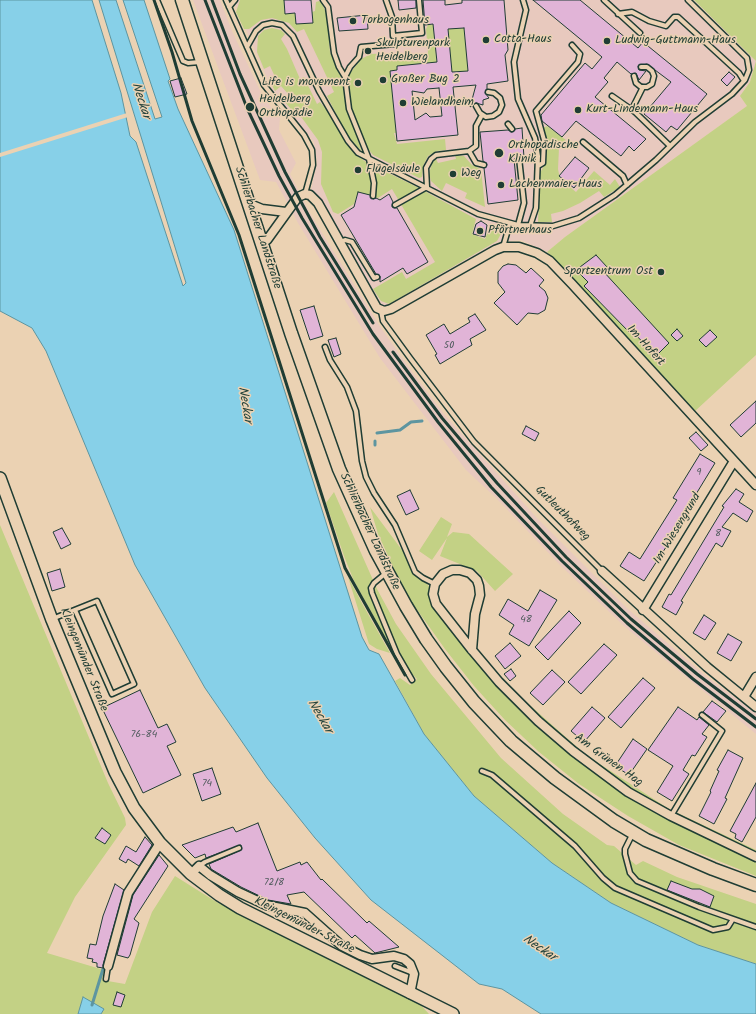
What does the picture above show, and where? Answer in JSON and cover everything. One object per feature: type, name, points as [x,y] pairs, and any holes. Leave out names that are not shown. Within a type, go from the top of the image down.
[{"type":"main road","name":"Schlierbacher Landstraße","points":[[182,0],[291,333],[339,469],[387,572],[406,606],[446,667],[502,732],[555,778],[634,833],[671,852],[756,885]]},
{"type":"main road","name":"Kleingemünder Straße","points":[[0,478],[52,620],[114,772],[134,808],[160,844],[191,874],[240,908],[410,994],[453,1014]]},
{"type":"street","points":[[262,242],[267,240],[298,197],[305,194],[316,200],[339,243],[373,301],[381,311],[391,309],[485,254],[503,247]]},
{"type":"street","points":[[250,204],[262,209],[286,212]]},
{"type":"street","name":"Im Hofert","points":[[503,247],[530,250],[550,261],[756,485]]},
{"type":"street","name":"Im Wiesengrund","points":[[643,610],[734,461]]},
{"type":"street","points":[[434,584],[443,574],[452,570],[460,570],[470,573],[477,580],[480,595],[475,614],[472,650]]},
{"type":"street","name":"Gutleuthofweg","points":[[602,571],[643,610],[756,707]]},
{"type":"street","name":"Am Grünen Hag","points":[[434,584],[433,594],[436,604],[472,650],[508,692],[573,751],[628,792],[671,816],[756,857]]},
{"type":"street","points":[[744,697],[756,677]]},
{"type":"street","points":[[108,966],[128,893],[160,844]]},
{"type":"street","points":[[191,874],[200,866]]},
{"type":"street","name":"Kleingemünder Straße","points":[[200,866],[238,892],[266,905],[305,914],[342,946],[360,955],[372,959],[394,956],[404,959],[410,964],[414,974]]},
{"type":"street","points":[[410,994],[414,974]]},
{"type":"lane","points":[[157,0],[183,61],[203,65]]},
{"type":"lane","points":[[226,0],[269,92],[304,135],[312,150],[312,165],[305,194]]},
{"type":"lane","points":[[228,7],[235,0]]},
{"type":"lane","points":[[323,0],[328,7],[334,53],[339,67],[345,77],[349,109],[369,159],[374,183],[373,196]]},
{"type":"lane","points":[[386,0],[386,6],[392,17],[393,36],[422,34],[419,0]]},
{"type":"lane","points":[[523,0],[526,10],[514,58],[515,84],[522,111],[535,138],[538,166],[536,208],[530,226]]},
{"type":"lane","points":[[604,0],[640,33]]},
{"type":"lane","points":[[247,47],[256,30],[265,24],[276,23],[288,29],[293,36],[319,91],[348,141],[358,153],[478,214],[518,225],[553,226],[571,222],[602,204],[627,185],[695,122],[732,94],[744,81],[749,70],[747,58],[688,0]]},
{"type":"lane","points":[[618,14],[632,12],[648,21],[666,26],[674,18],[678,17],[739,73],[744,81]]},
{"type":"lane","points":[[345,77],[350,67],[360,56],[361,47],[395,44],[400,36]]},
{"type":"lane","points":[[538,166],[543,163],[544,140],[536,111],[580,59],[579,52],[572,45]]},
{"type":"lane","points":[[634,76],[637,84],[643,87],[652,84],[654,76],[649,68],[641,67]]},
{"type":"lane","points":[[635,112],[634,105],[643,87]]},
{"type":"lane","points":[[476,106],[482,115],[486,117],[493,116],[499,112],[501,108],[500,98],[494,93],[488,92]]},
{"type":"lane","points":[[612,96],[635,112],[670,146]]},
{"type":"lane","points":[[427,187],[426,168],[432,158],[436,155],[469,151],[476,146],[476,126],[482,115]]},
{"type":"lane","points":[[508,124],[512,129]]},
{"type":"lane","points":[[583,142],[623,176],[627,185]]},
{"type":"lane","points":[[469,151],[476,163],[484,165]]},
{"type":"lane","points":[[518,225],[524,203],[519,158]]},
{"type":"lane","points":[[395,205],[427,187]]},
{"type":"lane","points":[[503,247],[510,223]]},
{"type":"lane","points":[[339,243],[345,240],[352,242],[374,278],[377,277]]},
{"type":"lane","name":"Gutleuthofweg","points":[[381,311],[383,321],[405,352],[474,442],[602,571]]},
{"type":"lane","points":[[325,347],[330,360],[346,387],[356,411],[362,461],[366,477],[374,493],[395,525],[416,572],[434,584]]},
{"type":"lane","points":[[387,572],[374,583],[372,593],[397,654],[412,680]]},
{"type":"lane","points":[[52,620],[75,610],[97,601],[134,684],[112,694],[75,610]]},
{"type":"lane","points":[[671,816],[722,731],[702,715]]},
{"type":"lane","points":[[482,771],[492,775],[575,846],[600,875],[615,888],[713,930],[728,927],[733,919]]},
{"type":"lane","points":[[634,833],[625,849],[628,867],[635,880],[646,886],[756,927]]},
{"type":"lane","points":[[200,866],[239,848]]},
{"type":"lane","points":[[106,979],[108,966]]},
{"type":"lane","points":[[395,966],[414,974]]},
{"type":"shaded area","points":[[193,0],[220,0],[232,31],[264,99],[280,117],[279,130],[296,163],[290,174],[311,215],[381,328],[444,414],[537,518],[628,609],[707,677],[756,713],[756,734],[625,627],[561,566],[495,497],[466,470],[380,358],[298,223],[276,182],[260,180]]},
{"type":"shaded area","name":"Orthopädische Klinik","points":[[233,0],[694,0],[756,61],[750,82],[740,96],[747,106],[565,237],[547,252],[521,240],[498,242],[383,307],[376,300],[328,212],[311,190],[317,163],[314,142],[273,92]]},
{"type":"green space","points":[[240,0],[284,0],[285,14],[295,13],[297,24],[313,23],[312,12],[315,11],[316,2],[319,1],[322,3],[327,16],[330,52],[342,80],[348,112],[362,152],[347,135],[327,96],[334,92],[304,29],[297,32],[289,23],[272,18],[261,20],[249,29],[244,29],[236,12]]},
{"type":"green space","points":[[694,0],[756,0],[756,61]]},
{"type":"green space","points":[[428,25],[433,25],[437,67],[429,63],[397,66],[397,70],[390,71],[396,133],[394,133],[397,144],[445,139],[446,150],[437,151],[428,156],[423,166],[422,177],[419,178],[373,155],[369,150],[360,133],[351,107],[348,76],[361,59],[371,54],[393,53],[398,56],[428,53],[426,29]]},
{"type":"green space","points":[[272,28],[281,30],[285,34],[281,39],[300,79],[304,77],[317,104],[320,102],[330,114],[347,145],[356,155],[366,162],[417,187],[476,219],[472,234],[485,239],[490,226],[493,224],[498,226],[502,232],[497,241],[389,304],[381,301],[373,289],[402,272],[406,279],[435,262],[392,189],[378,198],[358,192],[354,204],[338,214],[333,212],[321,184],[322,152],[318,140],[302,118],[296,115],[284,101],[290,96],[281,86],[275,91],[270,82],[276,79],[270,66],[264,69],[257,52],[258,36],[264,30]]},
{"type":"green space","points":[[464,28],[468,71],[452,72],[448,29]]},
{"type":"green space","name":"Sportzentrum Ost","points":[[756,61],[756,355],[694,412],[547,252],[565,237],[747,106],[740,96],[750,82]]},
{"type":"green space","points":[[547,126],[566,140],[559,148],[558,169],[560,179],[576,192],[594,171],[610,185],[615,179],[620,187],[604,197],[599,191],[580,203],[563,211],[551,214],[552,222],[538,222],[540,173],[546,162],[546,138],[543,128]]},
{"type":"green space","points":[[455,155],[464,156],[472,165],[481,169],[485,207],[465,198],[467,193],[446,183],[442,191],[431,181],[429,174],[432,163],[436,159],[438,163],[456,159]]},
{"type":"green space","points":[[334,492],[377,589],[396,624],[431,674],[501,758],[563,814],[607,845],[614,846],[636,865],[643,861],[677,877],[756,904],[756,964],[698,945],[611,903],[552,863],[474,796],[424,734],[395,681],[400,678],[410,685],[417,679],[408,670],[398,648],[393,651],[354,581],[326,503]]},
{"type":"green space","points":[[370,507],[480,655],[524,700],[586,755],[669,809],[756,850],[756,876],[679,845],[628,816],[579,784],[539,752],[505,720],[474,686],[413,604],[395,571],[378,534]]},
{"type":"green space","points":[[441,517],[452,524],[447,537],[453,532],[469,534],[513,574],[495,591],[477,571],[440,556],[447,538],[432,560],[419,551]]},
{"type":"green space","points":[[0,525],[108,783],[125,818],[126,825],[75,897],[47,953],[104,970],[102,980],[125,984],[152,912],[175,876],[218,903],[401,984],[429,1014],[101,1014],[104,1009],[83,998],[78,1014],[0,1014]]},
{"type":"green space","points":[[348,577],[390,653],[377,649],[369,644]]},
{"type":"water","name":"Neckar","points":[[0,0],[92,0],[121,93],[130,136],[136,142],[183,286],[186,283],[99,0],[116,0],[155,119],[162,117],[123,0],[144,0],[170,79],[168,81],[178,109],[234,230],[362,637],[369,650],[379,654],[424,734],[474,796],[552,863],[611,903],[698,945],[756,964],[756,1014],[541,1014],[502,989],[479,984],[371,900],[315,838],[267,778],[205,688],[135,565],[46,351],[32,328],[0,311]]},
{"type":"water","points":[[83,997],[104,1009],[101,1014],[78,1014]]},
{"type":"pier","points":[[127,113],[128,117],[0,157],[0,153]]},
{"type":"building","points":[[284,0],[311,0],[313,23],[296,24],[295,13],[285,14]]},
{"type":"building","points":[[398,0],[416,0],[416,8],[399,10]]},
{"type":"building","points":[[423,0],[445,0],[445,5],[462,3],[462,0],[504,0],[508,50],[505,55],[508,81],[487,84],[485,93],[489,98],[483,100],[483,105],[476,103],[470,107],[476,85],[453,87],[458,135],[397,141],[390,71],[397,70],[397,66],[437,62],[433,24],[425,25]],"holes":[[[464,28],[468,71],[452,72],[448,29]],[[439,88],[442,116],[430,117],[426,113],[415,120],[412,91],[424,93],[427,89]]]},
{"type":"building","points":[[533,0],[580,0],[638,48],[643,42],[707,94],[677,130],[671,126],[666,132],[644,114],[671,82],[647,64],[638,66],[639,70],[646,71],[639,80],[636,73],[631,74],[617,62],[604,78],[608,82],[595,97],[646,139],[634,151],[629,146],[621,156],[576,121],[562,137],[542,121],[541,115],[585,63],[592,69],[602,57]]},
{"type":"building","name":"Torbogenhaus","points":[[367,15],[368,29],[339,31],[337,18]]},
{"type":"building","points":[[729,72],[735,77],[727,86],[721,80]]},
{"type":"building","points":[[181,78],[187,94],[175,97],[170,81]]},
{"type":"building","points":[[522,128],[524,158],[519,155],[514,159],[518,200],[488,204],[484,168],[487,164],[483,161],[480,132],[508,130],[512,132],[515,129]]},
{"type":"building","points":[[575,157],[589,168],[574,188],[559,176]]},
{"type":"building","points":[[358,192],[370,195],[373,199],[376,198],[380,200],[389,194],[393,202],[392,207],[397,208],[428,262],[407,274],[403,268],[380,282],[380,276],[376,274],[341,215],[354,207]]},
{"type":"building","name":"Pförtnerhaus","points":[[481,221],[487,225],[485,237],[473,234],[476,224]]},
{"type":"building","points":[[596,255],[607,267],[603,271],[669,343],[656,356],[632,331],[630,333],[584,286],[588,282],[576,270]]},
{"type":"building","points":[[508,264],[516,265],[526,273],[531,268],[544,280],[539,286],[545,291],[548,298],[545,310],[538,314],[528,313],[517,325],[494,303],[505,292],[498,283],[498,272],[503,266]]},
{"type":"building","points":[[314,306],[323,336],[310,340],[300,310]]},
{"type":"building","points":[[475,314],[486,330],[470,339],[472,345],[440,364],[435,355],[437,354],[426,335],[444,324],[450,334],[470,322],[468,318]]},
{"type":"building","points":[[677,329],[683,336],[677,341],[671,335]]},
{"type":"building","points":[[710,330],[717,337],[706,347],[699,340]]},
{"type":"building","points":[[336,338],[341,354],[334,357],[328,340]]},
{"type":"building","points":[[756,401],[756,423],[741,437],[730,425]]},
{"type":"building","points":[[526,426],[539,433],[535,441],[522,434]]},
{"type":"building","points":[[696,432],[708,445],[701,451],[689,438]]},
{"type":"building","points":[[700,454],[715,463],[668,540],[670,541],[644,581],[620,566],[629,552],[640,559],[677,500],[673,498]]},
{"type":"building","points":[[736,489],[744,494],[739,502],[753,511],[747,522],[733,513],[722,527],[731,531],[722,547],[716,543],[681,601],[683,602],[676,615],[662,607],[669,594],[671,595],[724,507],[722,506]]},
{"type":"building","points":[[410,490],[419,509],[406,515],[397,496]]},
{"type":"building","points":[[62,528],[71,544],[61,549],[53,532]]},
{"type":"building","points":[[60,569],[65,587],[52,591],[47,573]]},
{"type":"building","points":[[540,590],[557,600],[529,646],[509,634],[514,625],[499,615],[508,599],[528,611]]},
{"type":"building","points":[[569,611],[581,623],[548,660],[535,647]]},
{"type":"building","points":[[704,615],[716,623],[705,640],[693,633]]},
{"type":"building","points":[[728,634],[742,642],[731,661],[717,653]]},
{"type":"building","points":[[510,643],[521,656],[505,669],[495,656]]},
{"type":"building","points":[[604,644],[617,655],[581,694],[568,682]]},
{"type":"building","points":[[511,669],[516,676],[510,681],[504,674]]},
{"type":"building","points":[[552,670],[565,682],[543,705],[530,693]]},
{"type":"building","points":[[643,678],[655,688],[621,728],[608,717]]},
{"type":"building","points":[[140,690],[158,728],[167,724],[176,742],[167,746],[181,775],[143,793],[102,708]]},
{"type":"building","points":[[712,701],[726,711],[717,722],[703,712]]},
{"type":"building","points":[[592,707],[605,718],[584,742],[571,731]]},
{"type":"building","points":[[678,707],[697,720],[699,717],[709,725],[702,734],[707,737],[695,756],[692,755],[683,770],[689,774],[672,801],[657,792],[673,766],[648,750]]},
{"type":"building","points":[[633,739],[647,749],[629,775],[615,766]]},
{"type":"building","points":[[728,750],[743,758],[725,798],[727,799],[714,824],[699,816],[711,792],[710,791],[719,771],[717,770]]},
{"type":"building","points":[[212,768],[221,794],[202,801],[193,774]]},
{"type":"building","points":[[756,783],[756,817],[742,842],[735,838],[736,834],[730,831]]},
{"type":"building","points":[[258,823],[277,871],[300,862],[301,865],[307,862],[321,880],[322,879],[367,923],[369,921],[399,947],[375,953],[355,935],[352,938],[304,892],[287,895],[291,904],[268,900],[241,887],[211,869],[209,864],[241,850],[241,845],[206,858],[205,854],[195,858],[182,845],[233,827],[236,832]]},
{"type":"building","points":[[102,828],[111,835],[105,844],[95,838]]},
{"type":"building","points":[[145,837],[152,845],[139,866],[128,859],[126,863],[119,859],[126,846],[136,852]]},
{"type":"building","points":[[159,855],[168,866],[134,919],[139,923],[130,955],[128,958],[117,955],[133,895]]},
{"type":"building","points":[[671,881],[692,889],[700,889],[714,896],[710,907],[667,890]]},
{"type":"building","points":[[115,884],[124,890],[103,968],[97,967],[97,963],[92,962],[93,959],[87,958],[90,944],[96,945],[103,916]]},
{"type":"building","points":[[117,992],[125,995],[121,1007],[113,1005]]},
{"type":"waterway","points":[[377,433],[400,430],[411,422],[422,421]]},
{"type":"waterway","points":[[92,1005],[103,969]]},
{"type":"railway","points":[[154,0],[172,52],[192,121],[239,235],[345,568],[405,675]]},
{"type":"railway","points":[[205,0],[247,108],[279,176],[302,218],[373,334],[438,422],[491,487],[562,561],[627,623],[693,679],[756,727]]},
{"type":"railway","points":[[212,0],[240,74],[285,172],[320,237],[373,323]]},
{"type":"railway","points":[[393,352],[442,418],[497,483],[566,557],[631,619],[697,674],[756,719]]},
{"type":"place","name":"Torbogenhaus","points":[[353,21]]},
{"type":"place","name":"Cotta-Haus","points":[[486,40]]},
{"type":"place","name":"Ludwig-Guttmann-Haus","points":[[607,41]]},
{"type":"place","name":"Skulpturenpark Heidelberg","points":[[368,51]]},
{"type":"place","name":"Großer Bug 2","points":[[383,80]]},
{"type":"place","name":"Life is movement","points":[[358,83]]},
{"type":"place","name":"Wielandheim","points":[[403,103]]},
{"type":"place","name":"Heidelberg Orthopädie","points":[[250,107]]},
{"type":"place","name":"Kurt-Lindemann-Haus","points":[[578,110]]},
{"type":"place","name":"Orthopädische Klinik","points":[[499,153]]},
{"type":"place","name":"Flügelsäule","points":[[358,170]]},
{"type":"place","name":"Weg","points":[[453,174]]},
{"type":"place","name":"Lachenmaier-Haus","points":[[501,185]]},
{"type":"place","name":"Pförtnerhaus","points":[[480,231]]},
{"type":"place","name":"Sportzentrum Ost","points":[[661,272]]}]
